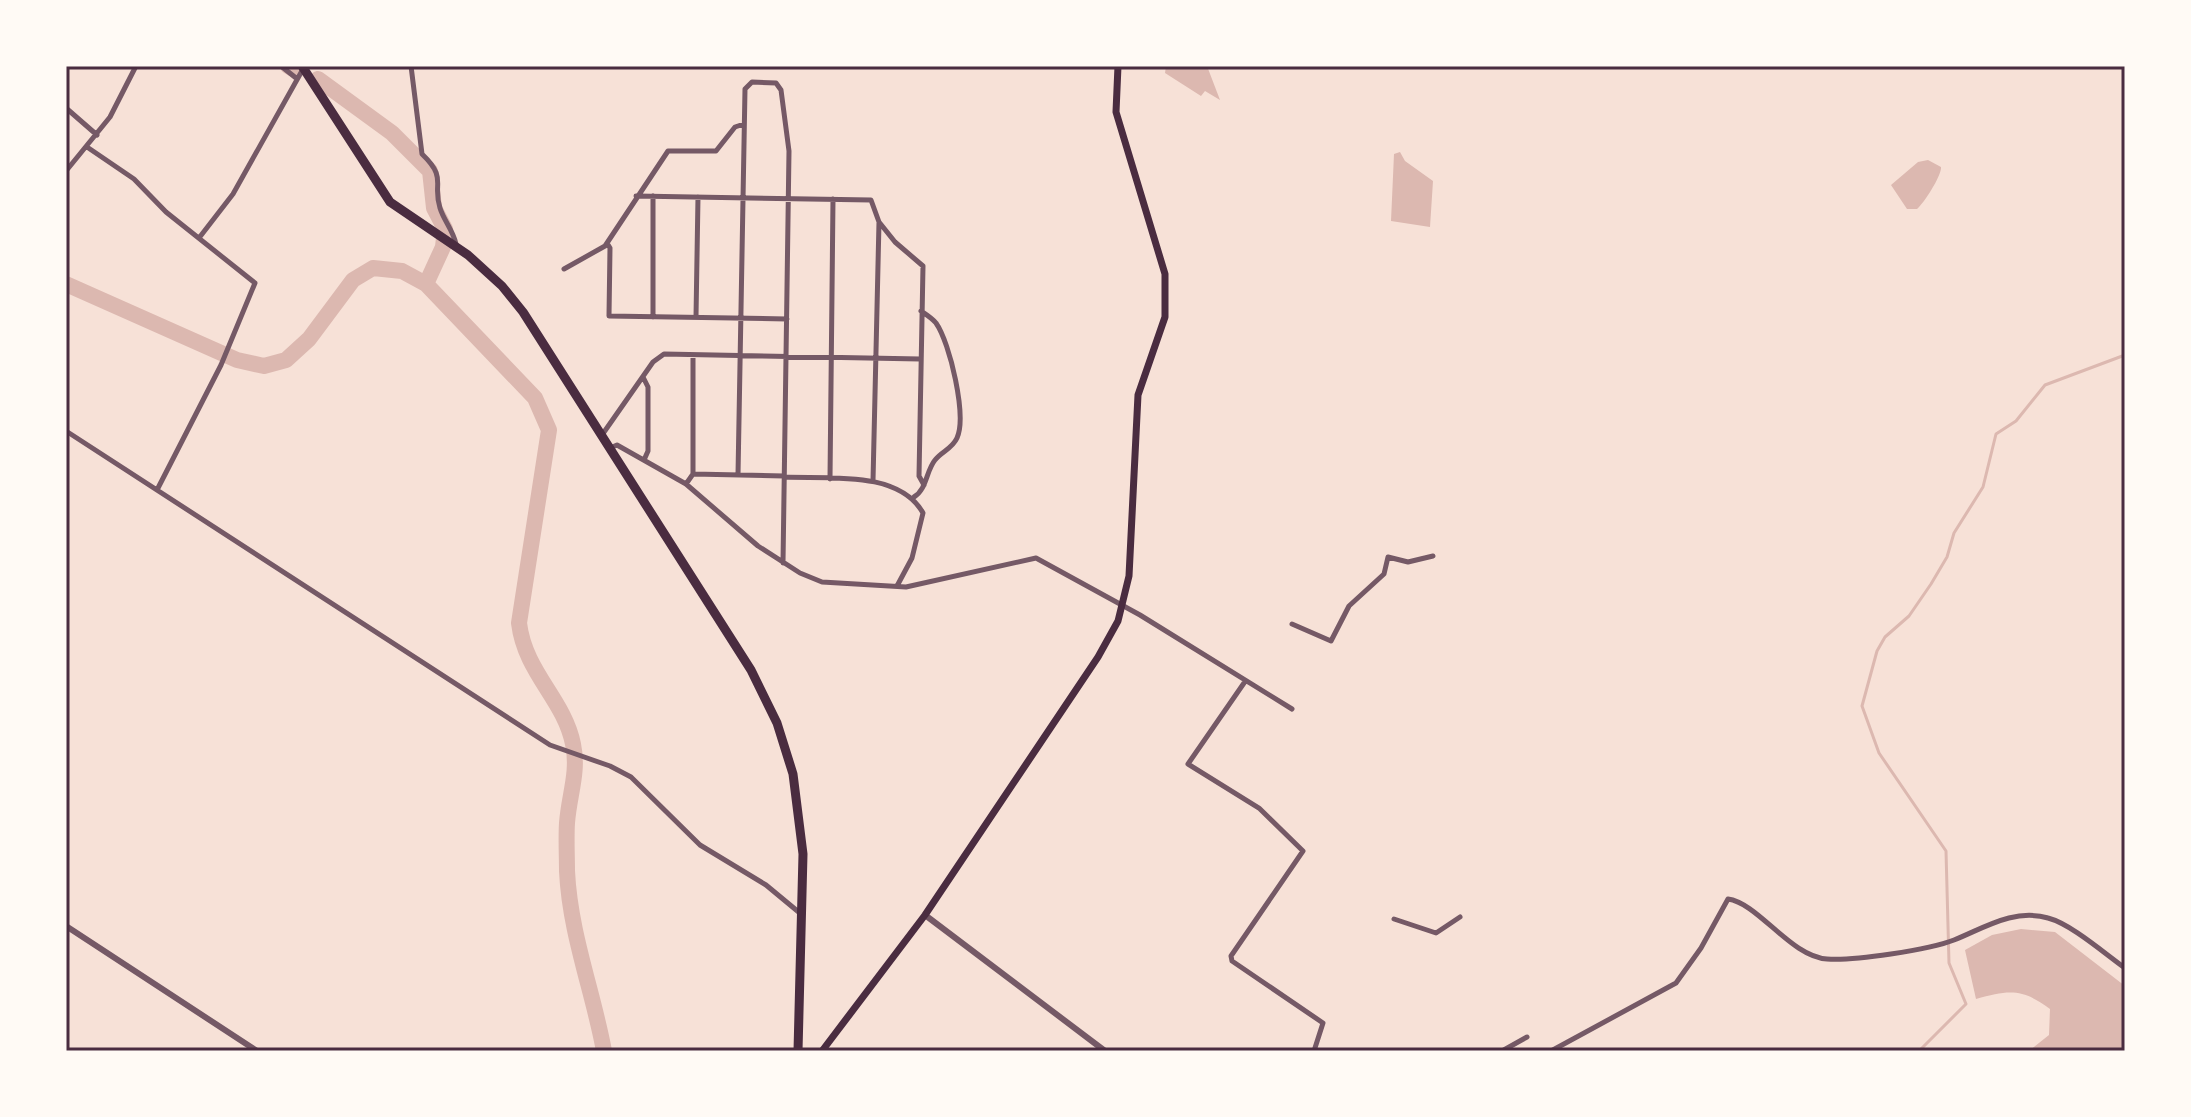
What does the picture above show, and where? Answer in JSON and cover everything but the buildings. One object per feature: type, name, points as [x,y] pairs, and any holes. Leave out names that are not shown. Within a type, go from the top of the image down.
[{"type":"highway","points":[[303,67],[384,194],[403,213],[453,242],[502,286],[523,312],[751,670],[777,723],[799,803],[803,854],[798,1051]]},
{"type":"main road","points":[[822,1051],[925,915],[1098,657],[1123,608],[1133,521],[1138,395],[1147,364],[1163,329],[1167,296],[1165,274],[1116,112],[1118,66]]},
{"type":"street","points":[[66,171],[97,135],[136,66]]},
{"type":"street","points":[[281,66],[296,78]]},
{"type":"street","points":[[411,66],[422,154],[437,172],[439,206],[453,231],[453,242]]},
{"type":"street","points":[[199,238],[233,194],[303,67]]},
{"type":"street","points":[[738,475],[745,89],[752,82],[776,83],[781,90],[781,109],[787,125],[783,563]]},
{"type":"street","points":[[66,108],[97,135]]},
{"type":"street","points":[[564,269],[607,243],[668,151],[716,151],[735,127],[744,124]]},
{"type":"street","points":[[87,147],[134,179],[255,283],[232,342],[157,490]]},
{"type":"street","points":[[636,196],[871,200],[879,222],[899,248],[923,266],[919,476],[924,485]]},
{"type":"street","points":[[653,196],[653,317]]},
{"type":"street","points":[[696,317],[698,197]]},
{"type":"street","points":[[830,479],[833,199]]},
{"type":"street","points":[[873,481],[879,222]]},
{"type":"street","points":[[607,243],[610,248],[609,316],[787,319]]},
{"type":"street","points":[[914,497],[924,485],[935,459],[957,440],[959,413],[953,373],[941,332],[933,319],[921,311]]},
{"type":"street","points":[[686,484],[693,474],[693,355]]},
{"type":"street","points":[[602,435],[658,357],[920,359]]},
{"type":"street","points":[[643,376],[648,387],[648,451],[644,460]]},
{"type":"street","points":[[66,431],[291,580],[561,749],[631,777],[700,845],[766,885],[801,914]]},
{"type":"street","points":[[610,448],[617,445],[686,484],[783,563],[822,582],[897,587],[1036,558],[1292,709]]},
{"type":"street","points":[[693,474],[873,481],[914,497],[923,513],[912,558],[897,587]]},
{"type":"street","points":[[1292,624],[1331,641],[1349,606],[1384,574],[1388,557],[1408,562],[1433,556]]},
{"type":"street","points":[[1244,683],[1188,764],[1259,808],[1303,851],[1231,956],[1232,961],[1323,1023],[1314,1051]]},
{"type":"street","points":[[1551,1051],[1676,983],[1701,948],[1728,899],[1743,904],[1773,930],[1813,956],[1826,959],[1936,944],[1986,924],[2029,915],[2059,922],[2125,968]]},
{"type":"street","points":[[925,915],[1105,1051]]},
{"type":"street","points":[[1394,919],[1436,933],[1460,917]]},
{"type":"street","points":[[66,926],[257,1051]]},
{"type":"street","points":[[1502,1051],[1527,1037]]},
{"type":"shaded area","points":[[1166,66],[1207,66],[1220,100],[1205,91],[1201,96],[1165,73]]},
{"type":"shaded area","points":[[1400,152],[1405,161],[1433,181],[1430,227],[1391,221],[1394,154]]},
{"type":"shaded area","points":[[1928,160],[1941,167],[1939,176],[1920,206],[1907,209],[1891,185],[1918,162]]},
{"type":"shaded area","points":[[2021,929],[2055,932],[2125,986],[2125,1051],[2029,1051],[2049,1035],[2050,1009],[2023,994],[1998,994],[1976,999],[1965,950],[1992,935]]},
{"type":"waterway","points":[[288,66],[293,69]]},
{"type":"waterway","points":[[318,79],[392,133],[430,171],[434,208],[445,229],[443,247],[426,284]]},
{"type":"waterway","points":[[66,284],[237,360],[264,366],[286,360],[309,339],[353,280],[373,268],[402,271],[426,284],[535,398],[549,430],[519,623],[529,657],[562,713],[575,754],[567,829],[569,894],[604,1051]]},
{"type":"waterway","points":[[1919,1051],[1966,1004],[1949,963],[1946,851],[1879,753],[1862,706],[1877,651],[1885,637],[1909,616],[1947,557],[1954,533],[1983,487],[1996,434],[2016,421],[2045,385],[2125,355]]}]
